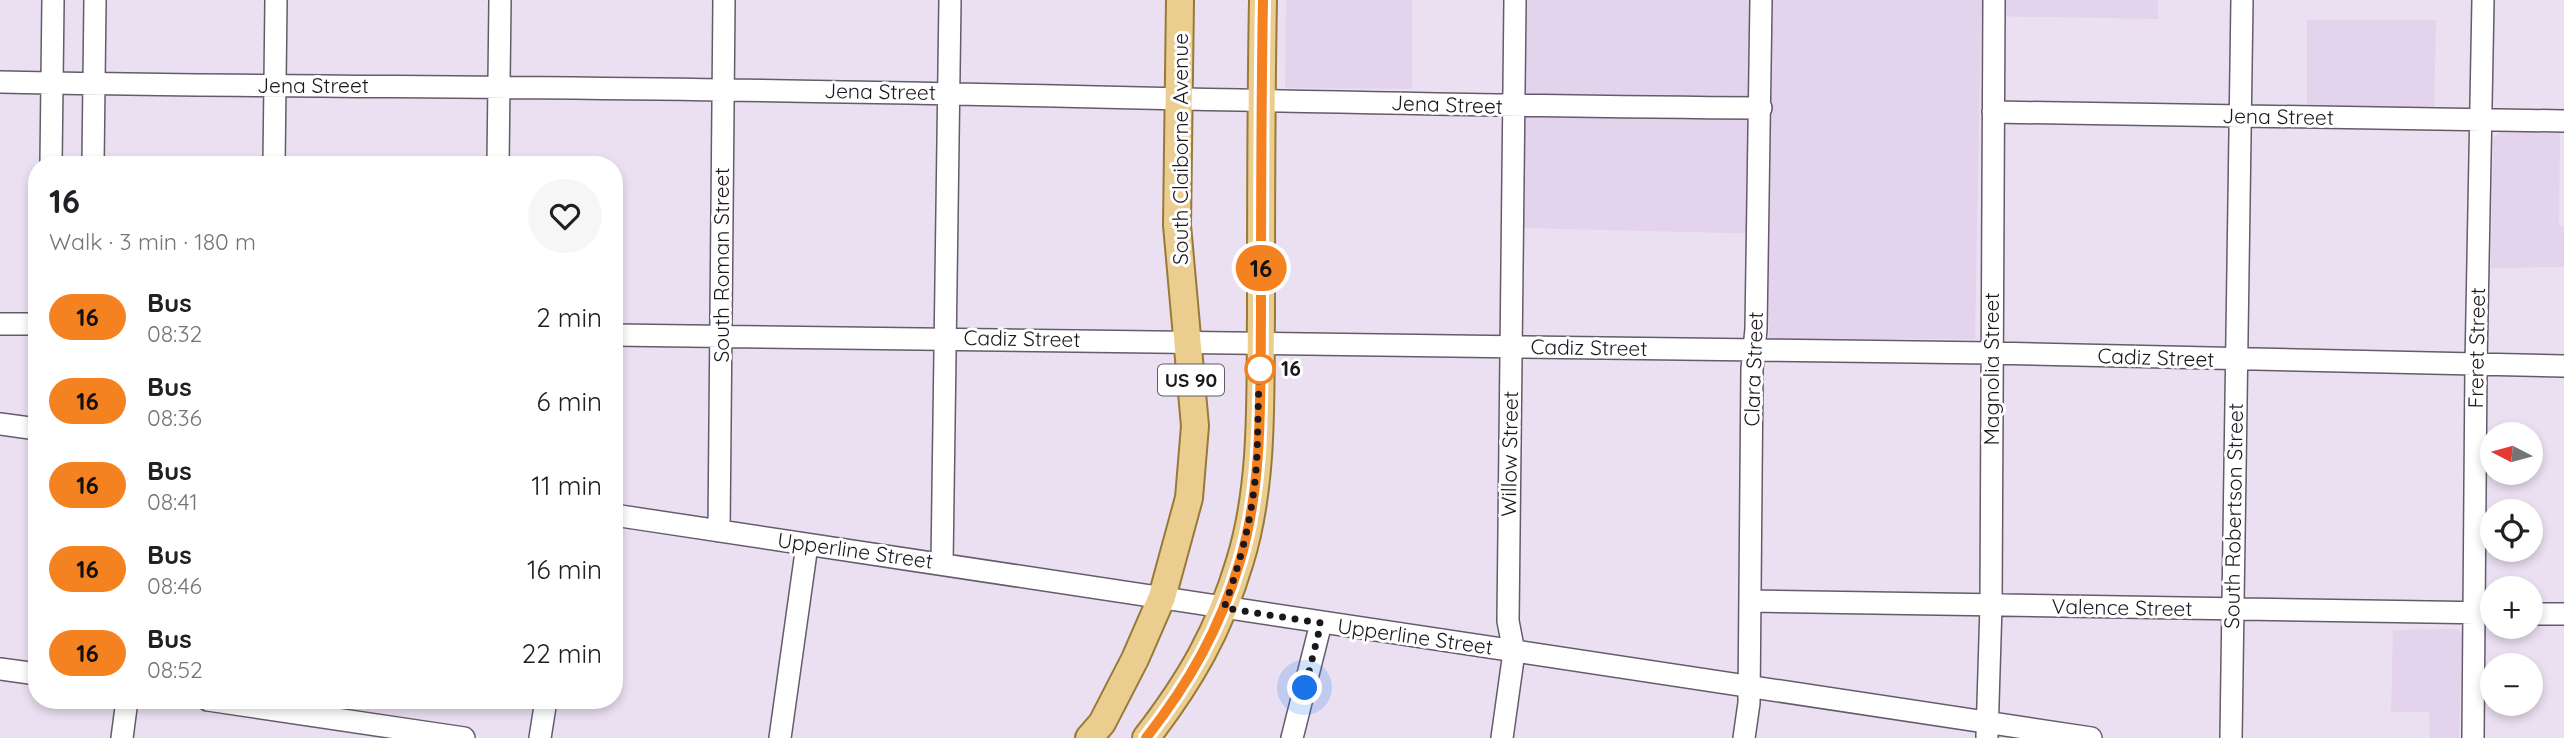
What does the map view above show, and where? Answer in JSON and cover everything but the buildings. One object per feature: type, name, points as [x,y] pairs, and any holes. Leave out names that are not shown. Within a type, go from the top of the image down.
[{"type":"main road","name":"South Claiborne Avenue","points":[[1089,738],[1102,723],[1135,659],[1162,597],[1189,498],[1195,426],[1177,225],[1180,0]]},
{"type":"main road","points":[[1146,738],[1184,688],[1204,653],[1224,608],[1241,560],[1255,479],[1260,343],[1263,0]]},
{"type":"street","points":[[51,156],[53,0]]},
{"type":"street","points":[[93,156],[95,0]]},
{"type":"street","points":[[274,156],[276,0]]},
{"type":"street","points":[[498,156],[500,0]]},
{"type":"street","name":"South Roman Street","points":[[719,531],[724,0]]},
{"type":"street","points":[[942,564],[950,0]]},
{"type":"street","name":"Willow Street","points":[[1502,738],[1514,652],[1508,621],[1515,0]]},
{"type":"street","name":"Clara Street","points":[[1744,738],[1751,601],[1761,0]]},
{"type":"street","name":"Magnolia Street","points":[[1988,731],[1994,0]]},
{"type":"street","name":"South Robertson Street","points":[[2231,738],[2242,0]]},
{"type":"street","name":"Freret Street","points":[[2482,576],[2476,365],[2483,0]]},
{"type":"street","name":"Jena Street","points":[[0,82],[723,90],[1512,107],[1760,108]]},
{"type":"street","name":"Jena Street","points":[[1993,112],[2564,121]]},
{"type":"street","points":[[0,324],[28,324]]},
{"type":"street","name":"Cadiz Street","points":[[623,335],[1992,353],[2564,366]]},
{"type":"street","points":[[0,424],[28,428]]},
{"type":"street","name":"Upperline Street","points":[[623,516],[1748,687],[1988,731],[2091,738]]},
{"type":"street","points":[[780,738],[807,545]]},
{"type":"street","name":"Valence Street","points":[[1751,601],[2480,613]]},
{"type":"street","points":[[2543,614],[2564,614]]},
{"type":"street","points":[[1292,738],[1321,623]]},
{"type":"street","name":"Freret Street","points":[[2473,738],[2481,639]]},
{"type":"street","points":[[0,669],[28,673]]},
{"type":"street","points":[[122,738],[126,709]]},
{"type":"street","points":[[314,709],[361,730],[464,738]]},
{"type":"street","points":[[540,738],[545,709]]},
{"type":"shaded area","points":[[1286,0],[1412,0],[1412,89],[1285,88]]},
{"type":"shaded area","points":[[1527,0],[2158,0],[2158,19],[1981,16],[1975,339],[1769,339],[1768,234],[1523,228]]},
{"type":"shaded area","points":[[2307,20],[2436,20],[2434,112],[2307,108]]},
{"type":"shaded area","points":[[2501,132],[2560,133],[2559,226],[2564,226],[2564,267],[2491,268],[2493,138]]},
{"type":"shaded area","points":[[2458,629],[2462,634],[2459,738],[2430,738],[2429,712],[2391,712],[2393,630]]},
{"type":"bus line","name":"16","points":[[1146,738],[1184,688],[1204,653],[1235,578],[1249,524],[1258,442],[1263,0]]},
{"type":"place","name":"16","points":[[1260,369]]},
{"type":"route","points":[[1260,369],[1258,442],[1249,524],[1241,560],[1224,608],[1321,623],[1305,688]]}]
